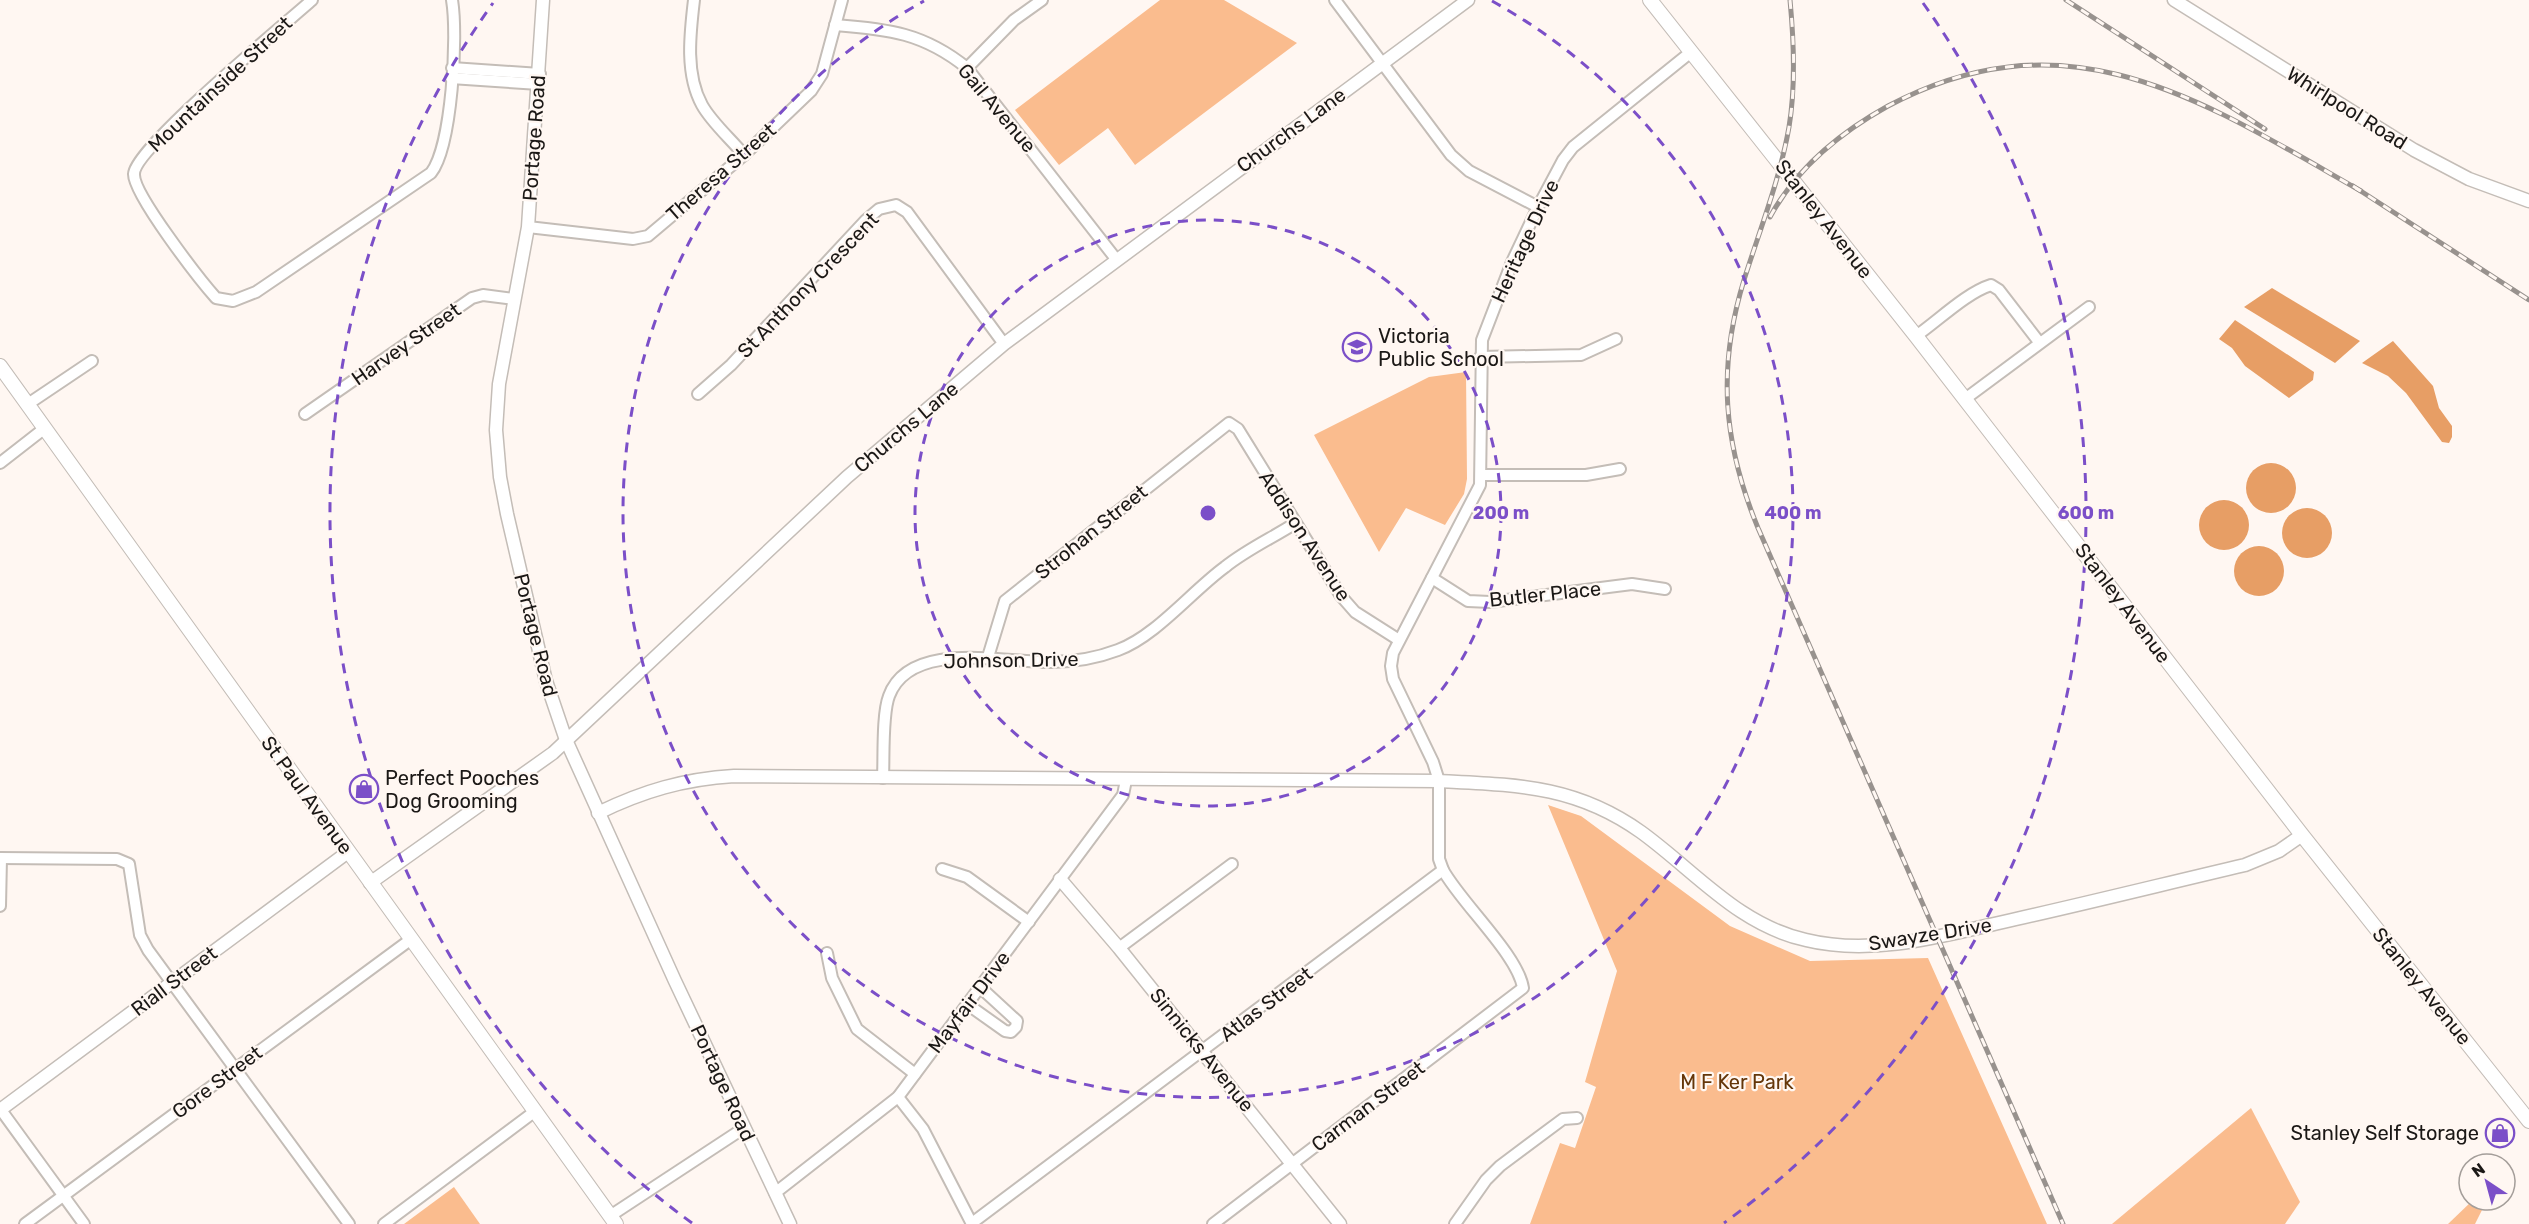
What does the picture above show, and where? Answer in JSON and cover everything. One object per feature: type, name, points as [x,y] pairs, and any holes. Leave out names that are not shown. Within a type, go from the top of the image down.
[{"type":"main road","name":"Stanley Avenue","points":[[1650,0],[1916,336],[2302,835],[2529,1120]]},
{"type":"main road","name":"St Paul Avenue","points":[[0,366],[613,1220]]},
{"type":"street","name":"Mountainside Street","points":[[312,0],[163,134],[135,165],[134,180],[203,284],[216,298],[233,302],[256,292],[431,173],[438,164],[444,145],[452,73],[452,0]]},
{"type":"street","name":"Portage Road","points":[[543,0],[528,227],[499,384],[496,430],[500,477],[532,627],[546,681],[566,740],[790,1224]]},
{"type":"street","points":[[694,0],[690,36],[693,78],[702,105],[744,155]]},
{"type":"street","name":"Theresa Street","points":[[528,227],[633,239],[648,236],[744,155],[811,91],[822,74],[842,0]]},
{"type":"street","points":[[967,68],[1014,20],[1041,0]]},
{"type":"street","points":[[1335,0],[1451,155],[1469,171],[1538,207]]},
{"type":"street","name":"Churchs Lane","points":[[370,883],[553,753],[839,484],[1005,344],[1116,259],[1468,0]]},
{"type":"street","name":"Whirlpool Road","points":[[2174,0],[2414,150],[2469,180],[2529,201]]},
{"type":"street","name":"Gail Avenue","points":[[835,25],[888,30],[935,44],[967,68],[1116,259]]},
{"type":"street","name":"Heritage Drive","points":[[1443,870],[1439,859],[1438,781],[1433,762],[1394,679],[1391,666],[1399,640],[1480,485],[1482,340],[1538,207],[1563,160],[1573,147],[1691,52]]},
{"type":"street","points":[[452,73],[539,79]]},
{"type":"street","name":"St Anthony Crescent","points":[[698,394],[731,365],[866,220],[879,209],[896,205],[907,212],[1005,344]]},
{"type":"street","points":[[1916,336],[1963,302],[1974,290],[1991,285],[1999,290],[2039,342]]},
{"type":"street","name":"Harvey Street","points":[[305,414],[472,298],[483,295],[514,299]]},
{"type":"street","points":[[1965,399],[2089,307]]},
{"type":"street","points":[[1480,357],[1581,356],[1616,339]]},
{"type":"street","points":[[27,404],[92,361]]},
{"type":"street","name":"Addison Avenue","points":[[1222,426],[1228,423],[1238,429],[1294,524],[1348,606],[1399,640]]},
{"type":"street","name":"Strohan Street","points":[[988,657],[1005,601],[1222,426]]},
{"type":"street","points":[[0,463],[45,428]]},
{"type":"street","points":[[1481,476],[1586,476],[1620,469]]},
{"type":"street","name":"Johnson Drive","points":[[883,778],[888,698],[895,684],[910,670],[927,662],[988,657],[1050,662],[1089,659],[1120,650],[1147,632],[1226,566],[1294,524]]},
{"type":"street","name":"Butler Place","points":[[1432,578],[1468,601],[1490,602],[1632,584],[1665,589]]},
{"type":"street","name":"Swayze Drive","points":[[598,813],[634,795],[668,784],[734,776],[1438,781],[1516,785],[1552,790],[1605,811],[1635,828],[1737,910],[1778,931],[1806,940],[1833,944],[1896,943],[2034,915],[2245,865],[2271,855],[2302,835]]},
{"type":"street","name":"Mayfair Drive","points":[[775,1193],[898,1097],[1123,795],[1126,780]]},
{"type":"street","name":"Riall Street","points":[[0,1110],[348,852]]},
{"type":"street","points":[[0,906],[0,858],[124,861],[132,871],[140,935],[349,1224]]},
{"type":"street","points":[[1119,948],[1232,864]]},
{"type":"street","points":[[942,869],[968,877],[1029,922]]},
{"type":"street","name":"Carman Street","points":[[1213,1224],[1523,988],[1521,978],[1512,963],[1443,870]]},
{"type":"street","name":"Atlas Street","points":[[972,1223],[1443,870]]},
{"type":"street","name":"Sinnicks Avenue","points":[[1060,879],[1119,948],[1341,1224]]},
{"type":"street","name":"Gore Street","points":[[25,1224],[410,940]]},
{"type":"street","points":[[827,953],[832,978],[857,1029],[915,1074]]},
{"type":"street","points":[[967,1005],[1005,1031],[1011,1032],[1016,1027],[1017,1021],[1012,1015],[981,988]]},
{"type":"street","points":[[898,1097],[923,1130],[972,1223]]},
{"type":"street","points":[[0,1110],[84,1224]]},
{"type":"street","points":[[384,1224],[534,1112]]},
{"type":"street","points":[[1455,1224],[1485,1180],[1500,1166],[1563,1119],[1577,1118]]},
{"type":"street","points":[[613,1220],[744,1128]]},
{"type":"green space","points":[[1160,0],[1224,0],[1297,43],[1135,165],[1108,128],[1059,165],[1015,110]]},
{"type":"green space","points":[[1466,372],[1467,479],[1464,494],[1445,525],[1406,508],[1379,552],[1314,435],[1429,377]]},
{"type":"green space","name":"M F Ker Park","points":[[1548,805],[1581,816],[1730,926],[1810,961],[1928,958],[2047,1224],[1530,1224],[1560,1143],[1575,1148],[1596,1087],[1585,1082],[1617,971]]},
{"type":"green space","points":[[2251,1108],[2300,1202],[2285,1224],[2112,1224]]},
{"type":"green space","points":[[454,1187],[480,1224],[404,1224]]},
{"type":"green space","points":[[2460,1212],[2481,1212],[2475,1224],[2448,1224]]},
{"type":"shaded area","points":[[2272,288],[2360,341],[2335,363],[2244,307]]},
{"type":"shaded area","points":[[2235,320],[2314,372],[2313,380],[2289,398],[2245,366],[2232,348],[2219,339]]},
{"type":"shaded area","points":[[2393,341],[2433,386],[2439,408],[2452,426],[2452,437],[2449,443],[2442,442],[2406,393],[2388,376],[2362,363]]},
{"type":"shaded area","points":[[2266,463],[2276,463],[2289,470],[2296,483],[2296,493],[2289,506],[2276,513],[2266,513],[2257,509],[2250,502],[2246,493],[2246,483],[2250,474],[2257,467]]},
{"type":"shaded area","points":[[2219,500],[2229,500],[2242,507],[2249,520],[2249,530],[2242,543],[2229,550],[2219,550],[2210,546],[2203,539],[2199,530],[2199,520],[2203,511],[2210,504]]},
{"type":"shaded area","points":[[2302,508],[2312,508],[2325,515],[2332,528],[2332,538],[2325,551],[2312,558],[2302,558],[2293,554],[2286,547],[2282,538],[2282,528],[2286,519],[2293,512]]},
{"type":"shaded area","points":[[2254,546],[2264,546],[2277,553],[2284,566],[2284,576],[2277,589],[2264,596],[2254,596],[2245,592],[2238,585],[2234,576],[2234,566],[2238,557],[2245,550]]},
{"type":"railway","points":[[1790,0],[1794,64],[1789,127],[1775,185],[1735,312],[1730,344],[1727,375],[1728,405],[1737,466],[1758,528],[2063,1224]]},
{"type":"railway","points":[[2066,0],[2265,129]]},
{"type":"railway","points":[[1770,217],[1806,168],[1837,140],[1871,116],[1888,106],[1954,78],[2016,66],[2076,67],[2133,79],[2190,99],[2246,126],[2361,191]]},
{"type":"railway","points":[[2353,186],[2529,300]]},
{"type":"place","name":"Victoria Public School","points":[[1357,347]]},
{"type":"place","name":"Perfect Pooches Dog Grooming","points":[[364,789]]},
{"type":"place","name":"Stanley Self Storage","points":[[2500,1133]]}]
